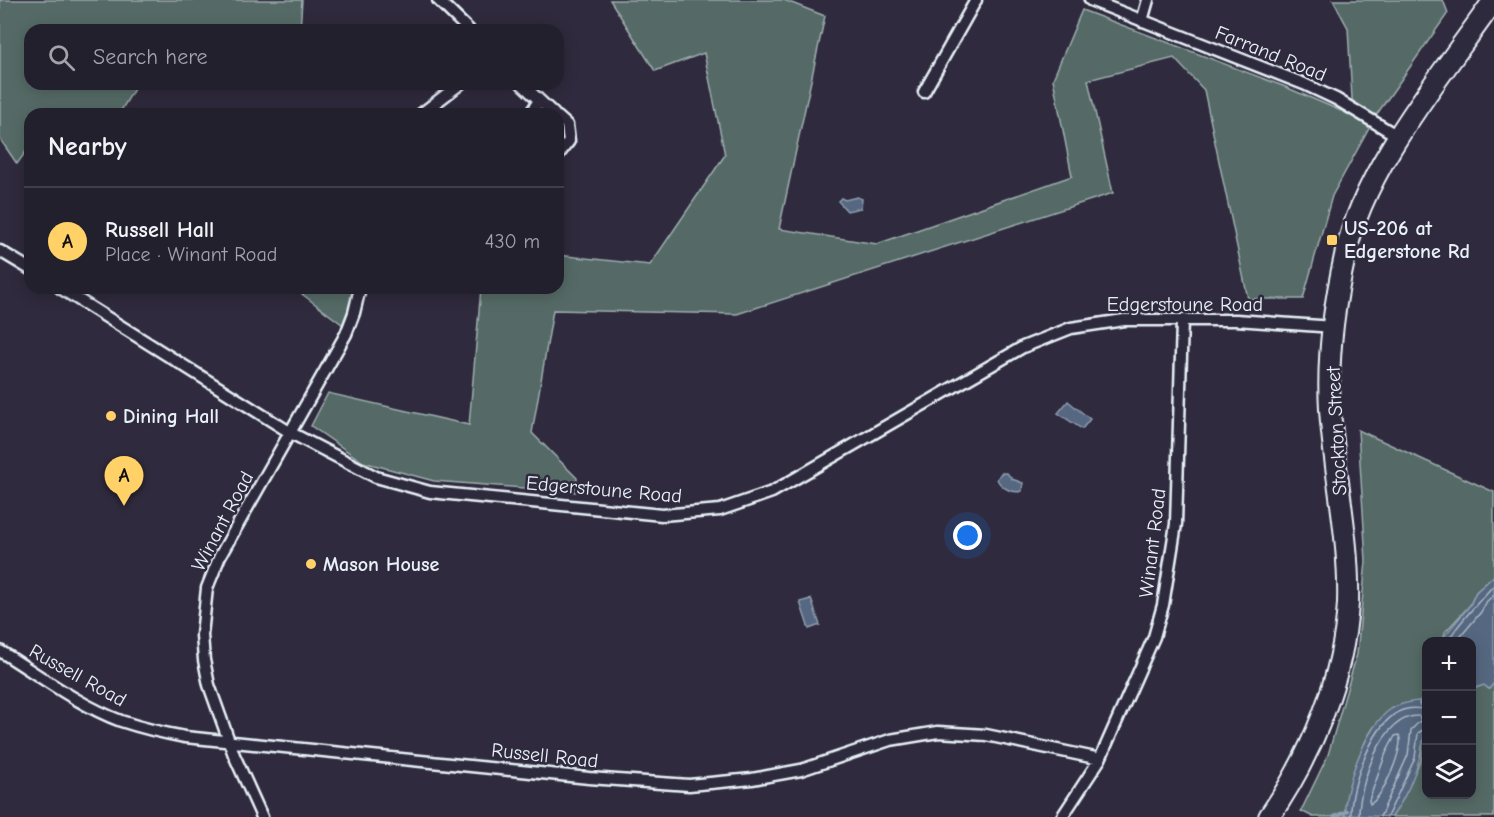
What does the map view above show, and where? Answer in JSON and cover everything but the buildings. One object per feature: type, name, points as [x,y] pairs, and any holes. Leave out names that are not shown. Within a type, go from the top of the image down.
[{"type":"highway","name":"Stockton Street","points":[[1269,817],[1306,751],[1327,701],[1340,662],[1345,632],[1347,577],[1330,408],[1334,327],[1345,255],[1353,225],[1379,168],[1494,0]]},
{"type":"street","points":[[438,0],[463,24]]},
{"type":"street","points":[[924,92],[976,0]]},
{"type":"street","name":"Farrand Road","points":[[1090,0],[1304,84],[1336,99],[1399,137]]},
{"type":"street","points":[[1142,21],[1148,0]]},
{"type":"street","points":[[429,108],[452,90]]},
{"type":"street","points":[[527,90],[546,108]]},
{"type":"street","points":[[534,108],[538,102]]},
{"type":"street","points":[[564,122],[567,125],[569,141],[564,147]]},
{"type":"street","points":[[0,251],[24,265]]},
{"type":"street","name":"Edgerstoune Road","points":[[70,294],[291,433],[376,477],[430,492],[662,515],[690,515],[720,510],[772,492],[1023,347],[1048,335],[1100,322],[1236,320],[1334,327]]},
{"type":"street","name":"Winant Road","points":[[262,817],[229,741],[209,685],[202,635],[207,588],[220,556],[345,334],[359,294]]},
{"type":"street","name":"Winant Road","points":[[1062,817],[1100,759],[1154,637],[1172,565],[1176,524],[1182,321]]},
{"type":"street","name":"Russell Road","points":[[0,651],[84,703],[120,721],[184,737],[590,778],[688,785],[752,779],[801,770],[890,740],[938,732],[986,735],[1100,759]]},
{"type":"green space","points":[[0,0],[302,0],[300,24],[24,24],[24,90],[133,90],[123,108],[24,108],[24,154],[17,164],[0,139]]},
{"type":"green space","points":[[610,0],[784,0],[825,16],[779,229],[877,244],[1072,176],[1053,79],[1082,10],[1283,86],[1353,116],[1348,28],[1333,0],[1443,0],[1448,13],[1377,114],[1332,196],[1303,299],[1248,299],[1204,90],[1174,58],[1088,80],[1113,193],[737,314],[553,310],[532,433],[577,478],[576,492],[434,481],[363,462],[311,426],[328,393],[469,425],[480,294],[564,294],[564,256],[650,265],[725,155],[704,53],[655,71]]},
{"type":"green space","points":[[302,294],[358,294],[351,331]]},
{"type":"green space","points":[[1358,430],[1494,492],[1494,576],[1476,592],[1470,605],[1445,632],[1444,637],[1422,637],[1422,703],[1404,705],[1389,712],[1368,736],[1352,783],[1345,815],[1350,817],[1313,817],[1301,811],[1328,755],[1357,654],[1366,561]]},
{"type":"green space","points":[[1494,683],[1494,817],[1392,817],[1421,760],[1422,748],[1422,799],[1476,799],[1476,688],[1484,685],[1489,689]]},
{"type":"water","points":[[857,197],[862,199],[861,208],[847,211],[838,201],[841,198],[845,200]]},
{"type":"water","points":[[1068,401],[1090,419],[1082,429],[1058,413]]},
{"type":"water","points":[[1001,473],[1007,473],[1012,479],[1023,483],[1022,491],[1011,491],[1004,488],[997,479]]},
{"type":"water","points":[[1494,576],[1494,683],[1489,689],[1484,685],[1476,688],[1476,637],[1444,637],[1470,605],[1476,592]]},
{"type":"water","points":[[811,599],[820,625],[809,629],[800,602]]},
{"type":"water","points":[[1422,702],[1422,748],[1408,790],[1392,817],[1345,815],[1345,803],[1352,773],[1365,742],[1382,717],[1391,709],[1404,704]]},
{"type":"waterway","points":[[1420,704],[1422,700]]},
{"type":"waterway","points":[[1334,817],[1347,811]]},
{"type":"place","name":"US-206 at Edgerstone Rd","points":[[1332,240]]},
{"type":"place","name":"Dining Hall","points":[[111,416]]},
{"type":"place","name":"Russell Hall","points":[[124,506]]},
{"type":"place","name":"Mason House","points":[[311,564]]}]
